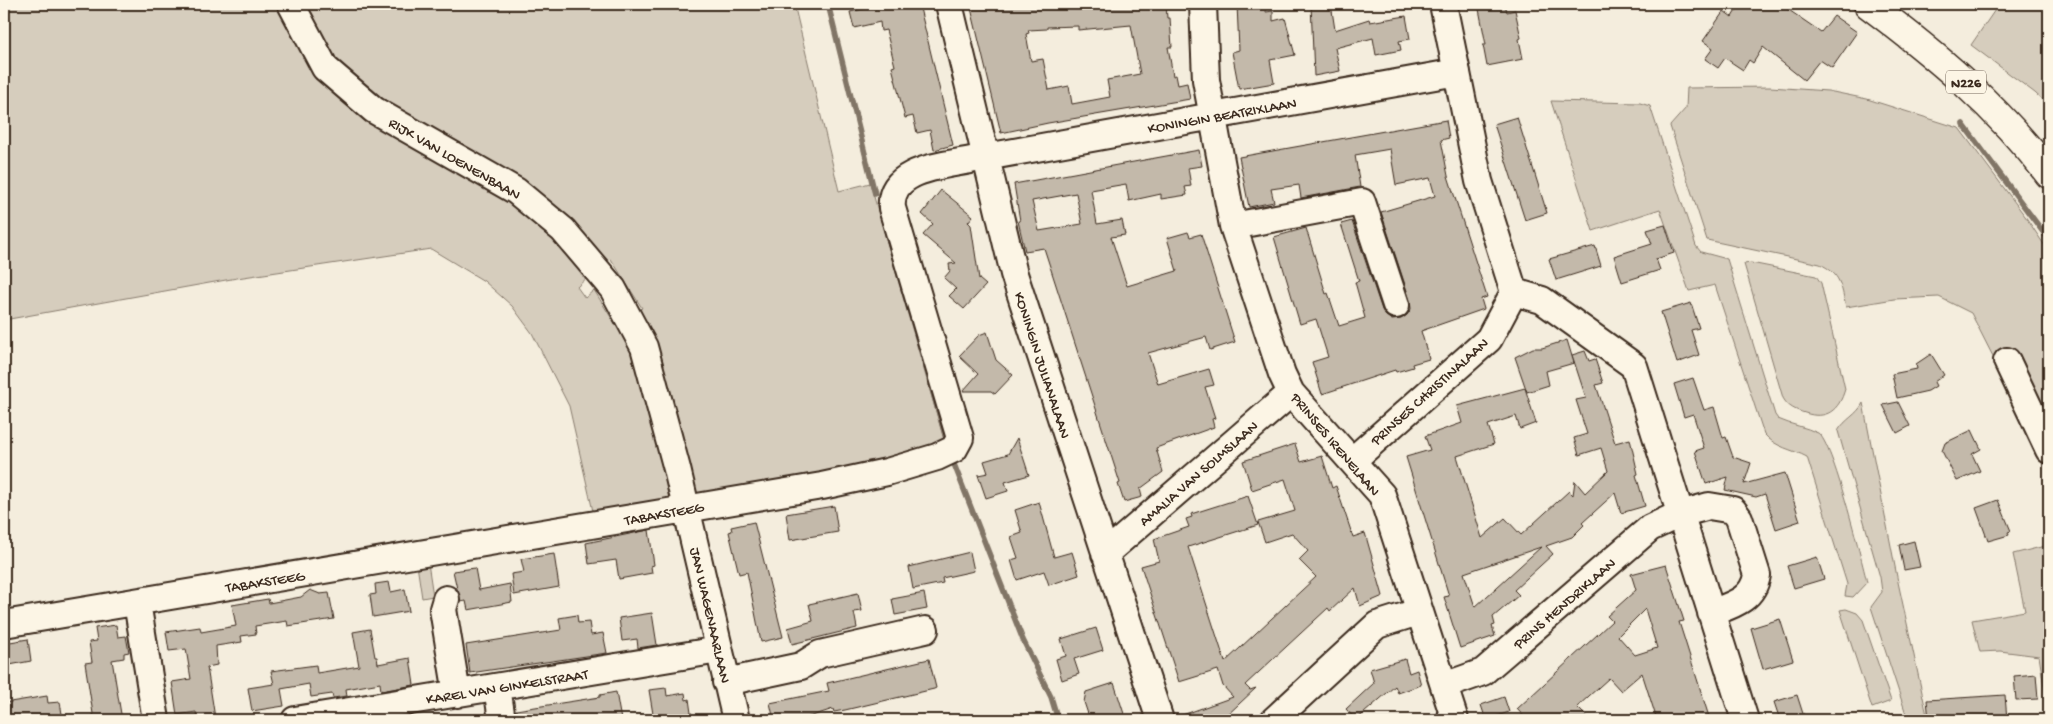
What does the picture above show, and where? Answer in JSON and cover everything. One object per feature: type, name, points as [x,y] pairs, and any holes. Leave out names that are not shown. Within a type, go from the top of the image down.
[{"type":"main road","name":"N226","points":[[1868,4],[1970,85],[2020,136],[2049,174]]},
{"type":"street","name":"RIJK VAN LOENENBAAN","points":[[291,4],[325,68],[374,110],[516,191],[563,230],[613,289],[644,347],[687,510]]},
{"type":"street","name":"KONINGIN JULIANALAAN","points":[[949,4],[1014,274],[1160,720]]},
{"type":"street","name":"PRINSES IRENELAAN","points":[[1203,4],[1206,80],[1233,226],[1282,374],[1291,393],[1353,460],[1382,495],[1418,612],[1455,720]]},
{"type":"street","points":[[1443,4],[1479,181],[1514,292],[1542,300],[1634,366],[1745,720]]},
{"type":"street","name":"KONINGIN BEATRIXLAAN","points":[[987,157],[1457,72]]},
{"type":"street","name":"TABAKSTEEG","points":[[4,624],[687,510],[887,472],[950,452],[957,446],[960,434],[893,211],[892,201],[898,184],[910,176],[987,157]]},
{"type":"street","points":[[1233,226],[1362,202],[1396,305]]},
{"type":"street","name":"PRINSES CHRISTINALAAN","points":[[1353,460],[1489,339],[1514,292]]},
{"type":"street","points":[[2007,361],[2049,450]]},
{"type":"street","name":"AMALIA VAN SOLMSLAAN","points":[[1105,554],[1291,393]]},
{"type":"street","name":"PRINS HENDRIKLAAN","points":[[1444,686],[1483,672],[1650,528],[1680,514],[1709,506],[1733,510],[1740,518],[1757,575],[1756,583],[1743,601],[1711,613]]},
{"type":"street","name":"JAN WAGENAARLAAN","points":[[687,510],[736,720]]},
{"type":"street","points":[[446,598],[443,609],[457,694]]},
{"type":"street","points":[[137,602],[156,720]]},
{"type":"street","points":[[1274,720],[1377,625],[1418,612]]},
{"type":"street","points":[[726,682],[801,666],[820,654],[925,630]]},
{"type":"street","name":"KAREL VAN GINKELSTRAAT","points":[[295,720],[719,650]]},
{"type":"street","points":[[497,687],[502,720]]},
{"type":"shaded area","points":[[4,4],[279,4],[370,121],[525,211],[549,231],[590,275],[577,287],[585,298],[594,290],[617,327],[621,324],[632,344],[675,506],[595,520],[569,406],[532,333],[512,306],[484,281],[431,249],[237,278],[4,320]]},
{"type":"shaded area","points":[[301,4],[794,4],[839,191],[870,183],[944,439],[926,452],[696,503],[669,386],[658,353],[638,310],[642,308],[611,259],[606,262],[383,105],[357,84],[328,50]]},
{"type":"shaded area","points":[[1999,4],[2044,4],[2049,10],[2049,106],[2035,93],[1971,45]]},
{"type":"shaded area","points":[[1770,87],[1828,91],[1867,99],[1959,128],[2025,216],[2049,252],[2049,471],[2036,441],[1971,313],[1939,297],[1894,299],[1846,307],[1836,276],[1820,264],[1707,240],[1670,126],[1686,108],[1687,88]]},
{"type":"shaded area","points":[[1551,101],[1640,103],[1650,106],[1696,246],[1701,252],[1727,259],[1775,415],[1778,419],[1818,433],[1831,457],[1846,502],[1867,582],[1853,597],[1845,596],[1847,584],[1807,457],[1779,445],[1764,434],[1715,285],[1689,291],[1660,209],[1593,231]]},
{"type":"shaded area","points":[[1751,263],[1816,276],[1821,283],[1845,389],[1839,403],[1831,412],[1813,415],[1798,411],[1787,404],[1783,398],[1744,264]]},
{"type":"shaded area","points":[[1863,403],[1898,582],[1928,720],[1908,720],[1871,607],[1882,592],[1880,577],[1838,431],[1858,411]]},
{"type":"shaded area","points":[[2049,545],[2049,718],[2039,656],[2000,651],[1980,652],[1972,620],[2025,611],[2013,554]]},
{"type":"shaded area","points":[[428,563],[433,596],[422,598],[417,565]]},
{"type":"shaded area","points":[[1846,609],[1857,613],[1863,620],[1891,701],[1872,708],[1840,610]]},
{"type":"building","points":[[866,4],[919,4],[953,145],[934,150],[930,130],[917,133],[913,116],[905,118],[892,67],[895,66],[886,30],[881,31],[880,22],[854,28],[850,12],[867,8]]},
{"type":"building","points":[[970,4],[1166,4],[1167,18],[1170,18],[1172,47],[1168,47],[1173,76],[1176,75],[1178,85],[1187,83],[1190,99],[1048,123],[1001,133]],"holes":[[[1131,25],[1140,74],[1107,80],[1110,97],[1072,104],[1069,86],[1049,90],[1043,59],[1031,61],[1026,34],[1029,33],[1028,30],[1047,29],[1047,27],[1078,26],[1078,30]]]},
{"type":"building","points":[[1237,4],[1266,4],[1266,12],[1273,11],[1273,21],[1285,18],[1295,55],[1270,60],[1274,83],[1239,89],[1232,52],[1239,50]]},
{"type":"building","points":[[1311,4],[1331,4],[1335,30],[1369,19],[1370,22],[1406,16],[1410,39],[1399,41],[1401,50],[1376,55],[1373,38],[1335,48],[1340,71],[1314,76]]},
{"type":"building","points":[[1478,4],[1505,4],[1507,12],[1515,10],[1523,59],[1487,66],[1483,45],[1486,45]]},
{"type":"building","points":[[1740,4],[1780,4],[1821,32],[1834,16],[1857,32],[1832,68],[1820,60],[1804,80],[1763,47],[1753,63],[1749,60],[1743,70],[1725,58],[1718,68],[1705,59],[1713,48],[1703,41],[1724,11],[1732,17]]},
{"type":"building","points":[[1517,117],[1547,213],[1525,220],[1494,124]]},
{"type":"building","points":[[1446,120],[1449,138],[1441,140],[1448,176],[1487,297],[1481,299],[1484,309],[1421,331],[1429,359],[1412,364],[1413,367],[1396,372],[1395,370],[1322,394],[1312,362],[1328,357],[1316,319],[1300,324],[1274,237],[1306,228],[1326,294],[1328,293],[1339,326],[1365,318],[1355,282],[1359,281],[1341,224],[1352,221],[1382,310],[1392,320],[1401,319],[1411,309],[1410,300],[1381,212],[1435,196],[1430,178],[1396,185],[1390,149],[1355,155],[1360,187],[1301,198],[1299,185],[1271,189],[1274,202],[1249,207],[1239,157]]},
{"type":"building","points":[[1199,150],[1202,166],[1188,168],[1191,186],[1185,187],[1187,195],[1161,199],[1161,194],[1129,201],[1126,184],[1091,190],[1097,224],[1122,220],[1125,235],[1111,237],[1127,286],[1177,271],[1167,238],[1188,232],[1190,237],[1201,234],[1235,342],[1210,350],[1206,337],[1148,353],[1158,384],[1209,369],[1214,385],[1205,387],[1215,418],[1212,419],[1214,427],[1156,448],[1163,472],[1140,489],[1142,497],[1124,502],[1118,484],[1120,483],[1044,248],[1025,251],[1018,221],[1020,221],[1014,184]],"holes":[[[1076,193],[1082,224],[1039,231],[1032,201]]]},
{"type":"building","points":[[941,190],[973,216],[968,222],[971,225],[979,279],[986,285],[964,309],[949,296],[956,289],[944,278],[950,271],[949,264],[956,263],[923,235],[933,224],[922,214]]},
{"type":"building","points":[[1665,225],[1674,253],[1656,259],[1660,270],[1622,282],[1614,256],[1652,244],[1647,230]]},
{"type":"building","points":[[1595,246],[1601,266],[1556,280],[1549,259]]},
{"type":"building","points":[[1691,303],[1699,328],[1691,330],[1699,355],[1677,363],[1661,312]]},
{"type":"building","points":[[987,332],[996,360],[1013,375],[995,394],[991,391],[963,391],[978,374],[959,356],[979,335]]},
{"type":"building","points":[[1567,340],[1574,363],[1546,371],[1549,385],[1527,392],[1515,357],[1533,348],[1542,348]]},
{"type":"building","points":[[1585,351],[1589,361],[1595,359],[1603,383],[1596,385],[1615,443],[1630,439],[1638,474],[1636,475],[1645,506],[1621,513],[1615,493],[1582,523],[1584,525],[1572,537],[1546,546],[1553,554],[1514,590],[1519,595],[1493,617],[1495,625],[1492,626],[1495,636],[1460,648],[1444,597],[1449,596],[1406,457],[1430,450],[1425,436],[1462,423],[1457,406],[1525,388],[1536,423],[1520,429],[1516,416],[1488,425],[1494,444],[1457,456],[1482,538],[1505,518],[1521,535],[1569,491],[1573,495],[1575,481],[1585,493],[1608,471],[1601,448],[1579,455],[1574,438],[1587,434],[1576,400],[1586,398],[1572,355]],"holes":[[[1541,547],[1475,607],[1464,573]]]},
{"type":"building","points":[[1931,354],[1944,375],[1934,382],[1936,386],[1928,391],[1897,398],[1892,374],[1917,369],[1916,364]]},
{"type":"building","points":[[1693,378],[1704,410],[1714,407],[1723,438],[1726,437],[1733,457],[1751,463],[1744,484],[1785,473],[1800,521],[1776,529],[1765,494],[1756,497],[1725,490],[1728,477],[1706,484],[1695,451],[1704,448],[1693,414],[1684,417],[1674,384]]},
{"type":"building","points":[[1898,402],[1910,426],[1897,433],[1883,405]]},
{"type":"building","points":[[1972,430],[1981,449],[1972,454],[1980,471],[1957,481],[1942,451],[1945,443]]},
{"type":"building","points":[[1017,438],[1029,475],[1005,482],[1008,491],[986,498],[978,475],[988,473],[984,461],[1008,454]]},
{"type":"building","points":[[1295,444],[1301,462],[1322,456],[1332,488],[1336,486],[1353,537],[1365,533],[1383,596],[1360,606],[1355,588],[1330,611],[1328,608],[1245,685],[1250,690],[1256,688],[1222,720],[1175,720],[1174,718],[1233,697],[1223,686],[1218,670],[1179,682],[1141,566],[1159,561],[1154,539],[1189,527],[1186,519],[1192,517],[1191,514],[1248,496],[1258,525],[1188,547],[1225,662],[1316,577],[1299,560],[1308,551],[1292,533],[1265,542],[1258,522],[1295,511],[1285,479],[1252,490],[1243,461]]},
{"type":"building","points":[[1998,500],[2011,531],[2008,532],[2009,535],[1988,541],[1976,508]]},
{"type":"building","points":[[1039,502],[1054,557],[1072,552],[1079,575],[1049,585],[1044,571],[1017,580],[1011,560],[1018,558],[1011,537],[1022,533],[1015,510]]},
{"type":"building","points":[[834,506],[838,532],[790,540],[786,514]]},
{"type":"building","points":[[754,522],[783,637],[761,642],[747,572],[739,574],[729,532],[732,531],[731,527]]},
{"type":"building","points":[[649,530],[654,565],[651,566],[652,573],[619,579],[616,560],[589,564],[586,543]]},
{"type":"building","points":[[1914,541],[1920,567],[1904,570],[1899,545]]},
{"type":"building","points":[[970,552],[974,571],[942,578],[943,583],[913,589],[909,567]]},
{"type":"building","points":[[554,554],[559,587],[514,595],[511,574],[524,572],[521,559]]},
{"type":"building","points":[[1817,557],[1824,579],[1794,588],[1787,566]]},
{"type":"building","points":[[1666,565],[1684,621],[1679,622],[1710,720],[1657,720],[1642,673],[1621,691],[1609,678],[1589,696],[1577,707],[1590,720],[1527,720],[1517,709],[1612,621],[1607,616],[1636,590],[1631,574]],"holes":[[[1645,609],[1657,648],[1635,655],[1618,636]]]},
{"type":"building","points":[[475,568],[479,590],[510,584],[512,602],[468,610],[466,601],[460,602],[453,571]]},
{"type":"building","points":[[389,582],[391,592],[405,589],[409,611],[373,617],[370,595],[376,594],[375,584]]},
{"type":"building","points":[[310,590],[320,594],[329,593],[334,619],[288,626],[287,621],[255,626],[256,634],[241,636],[242,642],[216,646],[217,665],[207,667],[215,718],[197,720],[196,712],[177,715],[172,682],[191,679],[186,649],[169,651],[166,632],[200,627],[201,632],[236,626],[232,605],[268,599],[269,603],[301,597]]},
{"type":"building","points":[[858,593],[862,611],[854,612],[857,628],[792,644],[788,628],[813,621],[809,604]]},
{"type":"building","points":[[924,593],[927,609],[895,615],[892,599]]},
{"type":"building","points":[[652,613],[657,645],[638,648],[637,639],[622,641],[619,618]]},
{"type":"building","points":[[577,615],[578,623],[589,622],[591,635],[603,633],[607,653],[470,673],[466,645],[561,630],[559,618]]},
{"type":"building","points":[[1780,619],[1793,660],[1763,669],[1751,628]]},
{"type":"building","points":[[116,625],[118,637],[126,636],[129,652],[124,653],[124,658],[112,660],[122,720],[94,720],[85,663],[92,662],[89,642],[97,641],[95,628]]},
{"type":"building","points":[[1096,628],[1103,650],[1074,659],[1079,674],[1062,680],[1056,659],[1066,656],[1061,639]]},
{"type":"building","points":[[370,629],[378,664],[410,658],[414,685],[381,691],[380,683],[346,689],[347,696],[333,698],[332,694],[311,697],[309,684],[281,689],[284,706],[252,711],[248,688],[274,684],[271,671],[316,665],[317,673],[359,666],[353,632]]},
{"type":"building","points":[[28,639],[31,661],[4,666],[4,643]]},
{"type":"building","points":[[929,659],[936,688],[934,689],[845,710],[834,712],[833,709],[800,720],[774,720],[770,703],[829,691],[827,683]]},
{"type":"building","points":[[1405,659],[1409,673],[1417,670],[1421,685],[1398,693],[1395,686],[1356,720],[1346,709],[1374,683],[1370,669]]},
{"type":"building","points":[[2036,674],[2038,699],[2016,700],[2014,676]]},
{"type":"building","points":[[1114,683],[1126,720],[1090,720],[1084,702],[1086,692]]},
{"type":"building","points":[[666,688],[667,696],[685,693],[686,700],[689,699],[692,720],[654,720],[649,690]]},
{"type":"building","points":[[616,692],[621,720],[517,720],[516,710],[600,697],[600,695]]},
{"type":"building","points":[[1797,695],[1805,720],[1780,720],[1774,702]]},
{"type":"building","points":[[2005,695],[2007,720],[1929,720],[1927,700]]},
{"type":"building","points":[[47,696],[48,703],[60,702],[63,720],[4,720],[4,703]]},
{"type":"building","points":[[1504,697],[1509,712],[1486,720],[1481,705]]},
{"type":"waterway","points":[[828,4],[875,194]]},
{"type":"waterway","points":[[1963,124],[2049,240]]},
{"type":"waterway","points":[[932,389],[947,442]]},
{"type":"waterway","points":[[952,459],[1023,640],[1051,697],[1058,720]]}]
